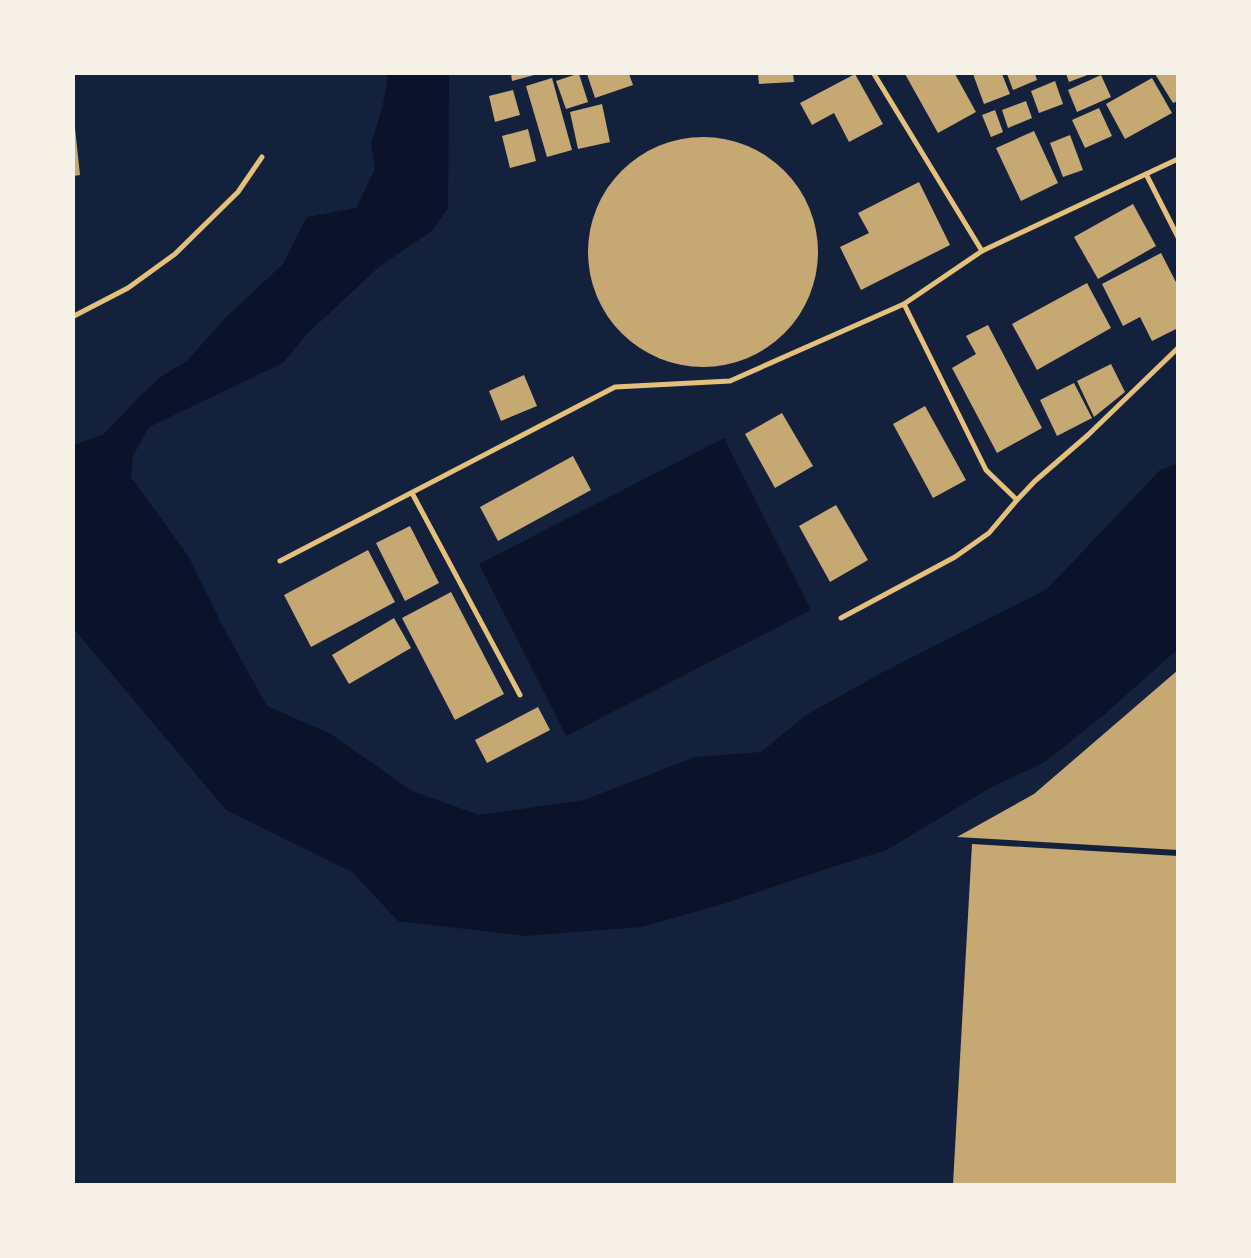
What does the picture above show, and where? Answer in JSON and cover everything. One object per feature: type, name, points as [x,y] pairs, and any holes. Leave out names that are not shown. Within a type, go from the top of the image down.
[{"type":"lane","points":[[874,74],[982,251]]},
{"type":"lane","points":[[74,316],[128,288],[175,254],[238,192],[262,157]]},
{"type":"lane","points":[[279,561],[615,387],[730,381],[904,304],[982,251],[1178,159]]},
{"type":"lane","points":[[1146,174],[1178,237]]},
{"type":"lane","points":[[904,304],[986,470],[1017,500]]},
{"type":"lane","points":[[841,618],[955,556],[989,533],[1035,481],[1088,435],[1178,348]]},
{"type":"lane","points":[[412,493],[520,695]]},
{"type":"water","points":[[388,74],[449,74],[448,208],[432,231],[380,266],[308,333],[283,363],[149,427],[133,456],[131,477],[189,557],[221,623],[267,706],[331,734],[412,791],[479,815],[584,800],[695,757],[761,752],[806,715],[883,672],[1047,589],[1160,470],[1177,464],[1177,650],[1106,713],[1045,762],[990,788],[887,850],[720,905],[641,927],[524,936],[398,921],[352,872],[226,810],[74,629],[74,445],[104,434],[162,376],[188,360],[225,318],[283,264],[307,217],[356,208],[375,169],[371,144],[383,104]]},
{"type":"water","points":[[724,438],[811,610],[566,736],[479,564]]},
{"type":"building","points":[[511,74],[538,74],[512,81]]},
{"type":"building","points":[[577,74],[588,102],[566,109],[556,81]]},
{"type":"building","points":[[587,74],[629,74],[633,85],[595,98]]},
{"type":"building","points":[[758,74],[793,74],[794,82],[759,84]]},
{"type":"building","points":[[855,74],[883,124],[849,142],[834,113],[812,125],[800,103]]},
{"type":"building","points":[[905,74],[955,74],[976,112],[938,133]]},
{"type":"building","points":[[973,74],[1002,74],[1010,94],[984,104]]},
{"type":"building","points":[[1007,74],[1035,74],[1037,80],[1013,90]]},
{"type":"building","points":[[1066,74],[1090,74],[1069,82]]},
{"type":"building","points":[[1155,74],[1175,74],[1178,77],[1178,101],[1173,103]]},
{"type":"building","points":[[1101,75],[1111,97],[1077,112],[1068,90]]},
{"type":"building","points":[[552,78],[572,150],[547,157],[526,86]]},
{"type":"building","points":[[1152,78],[1172,113],[1125,139],[1106,104]]},
{"type":"building","points":[[1055,81],[1063,104],[1039,113],[1031,91]]},
{"type":"building","points":[[513,90],[520,115],[495,122],[489,96]]},
{"type":"building","points":[[1026,101],[1032,118],[1008,128],[1002,110]]},
{"type":"building","points":[[602,104],[610,142],[578,149],[570,112]]},
{"type":"building","points":[[1099,108],[1112,136],[1085,148],[1072,120]]},
{"type":"building","points":[[995,110],[1003,132],[991,137],[982,115]]},
{"type":"building","points":[[74,128],[80,175],[74,176]]},
{"type":"building","points":[[528,129],[536,161],[510,168],[502,136]]},
{"type":"building","points":[[1034,131],[1058,183],[1021,201],[996,148]]},
{"type":"building","points":[[1070,135],[1083,170],[1063,177],[1050,143]]},
{"type":"building","points":[[692,137],[714,137],[747,145],[785,170],[810,208],[816,229],[816,275],[810,296],[785,334],[747,359],[714,367],[692,367],[659,359],[621,334],[596,296],[588,263],[588,241],[596,208],[621,170],[659,145]]},
{"type":"building","points":[[919,182],[950,245],[861,290],[840,247],[869,233],[858,213]]},
{"type":"building","points":[[1133,204],[1156,246],[1098,279],[1074,237]]},
{"type":"building","points":[[1161,253],[1178,286],[1178,328],[1152,341],[1140,317],[1123,326],[1102,284]]},
{"type":"building","points":[[1087,283],[1111,328],[1037,370],[1012,324]]},
{"type":"building","points":[[988,325],[1042,428],[997,453],[952,368],[976,354],[966,336]]},
{"type":"building","points":[[1111,364],[1125,392],[1094,417],[1077,381]]},
{"type":"building","points":[[524,375],[537,406],[501,421],[489,391]]},
{"type":"building","points":[[1074,383],[1092,418],[1057,436],[1040,400]]},
{"type":"building","points":[[925,406],[966,480],[933,498],[893,424]]},
{"type":"building","points":[[782,413],[813,466],[775,488],[745,434]]},
{"type":"building","points":[[573,456],[591,490],[498,541],[480,507]]},
{"type":"building","points":[[836,505],[868,560],[830,582],[799,526]]},
{"type":"building","points":[[410,526],[439,583],[405,601],[376,543]]},
{"type":"building","points":[[368,550],[395,602],[311,647],[284,595]]},
{"type":"building","points":[[451,592],[504,694],[455,720],[402,618]]},
{"type":"building","points":[[394,618],[411,648],[349,684],[332,655]]},
{"type":"building","points":[[1178,670],[1178,850],[957,837],[1034,794]]},
{"type":"building","points":[[538,707],[550,730],[487,763],[475,740]]},
{"type":"building","points":[[972,844],[1178,856],[1178,1184],[953,1184]]}]
